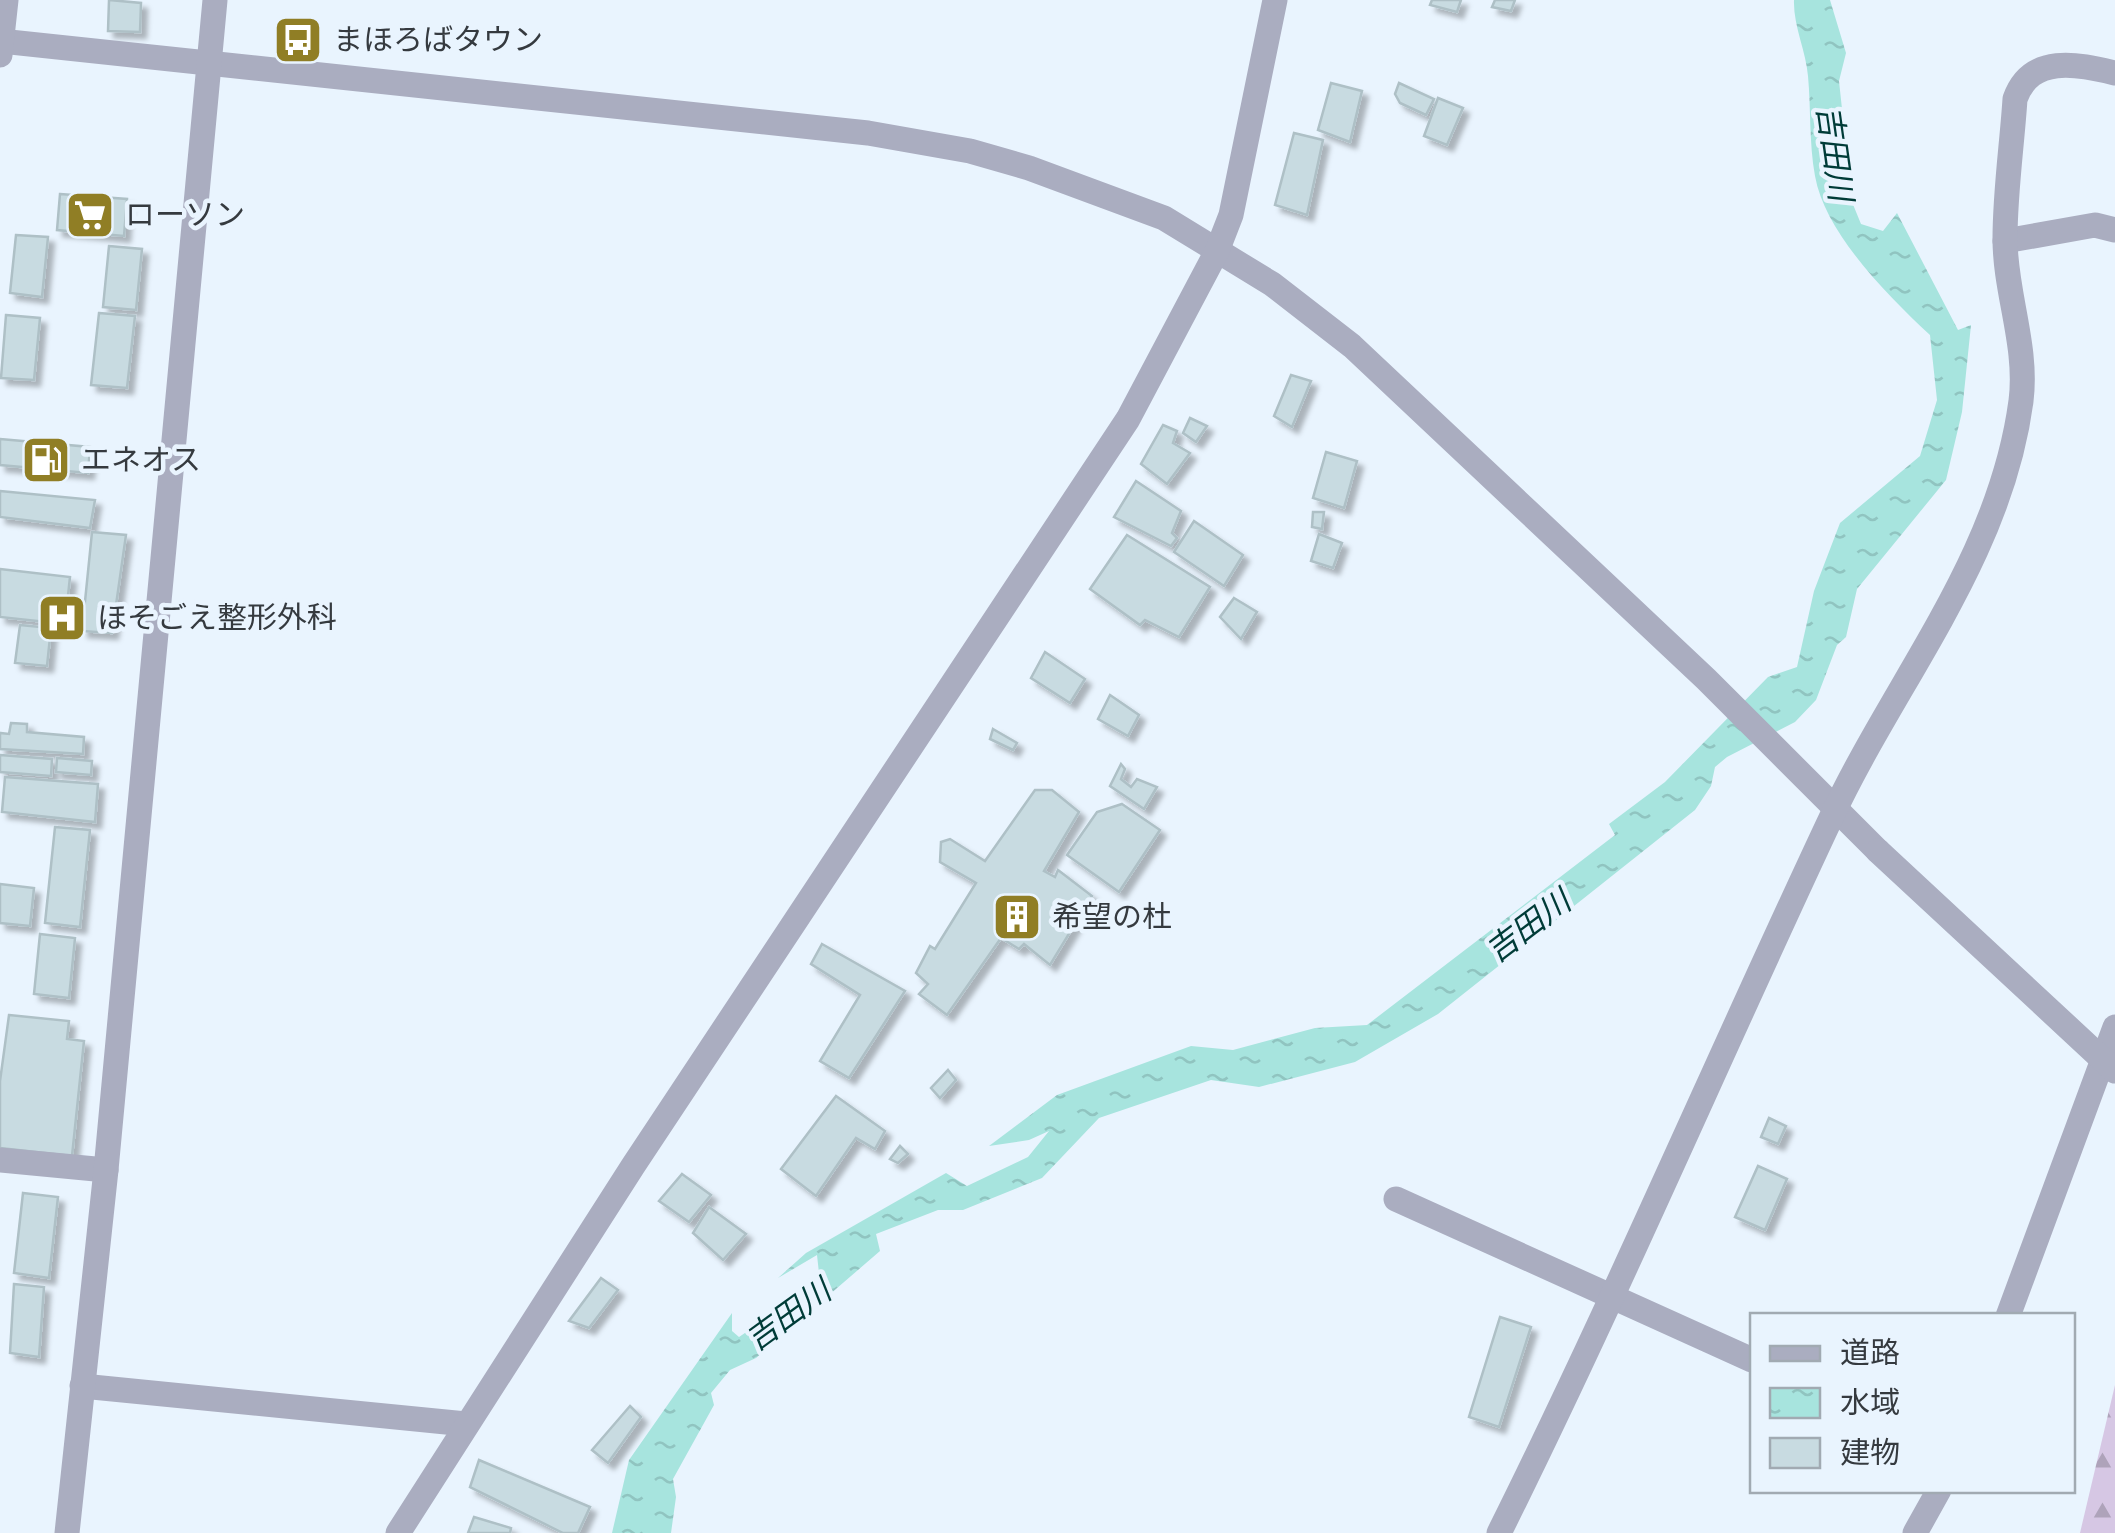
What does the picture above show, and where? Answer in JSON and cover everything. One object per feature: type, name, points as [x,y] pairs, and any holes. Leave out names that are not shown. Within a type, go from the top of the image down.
[{"type":"street","points":[[6,0],[0,46],[714,114],[970,151],[1164,218],[1272,284],[1352,346],[1706,680],[1878,851],[2115,1071]]},
{"type":"street","points":[[67,1533],[106,1170],[215,0]]},
{"type":"street","points":[[398,1533],[1128,419],[1217,252],[1231,214],[1275,0]]},
{"type":"street","points":[[1499,1533],[1835,810],[1943,623],[1975,556],[2000,486],[2021,401],[2021,347],[2005,241],[2016,98],[2022,82],[2037,68],[2078,64],[2115,73]]},
{"type":"street","points":[[2005,241],[2094,225],[2115,230]]},
{"type":"street","points":[[2009,1313],[2115,1027]]},
{"type":"street","points":[[0,1160],[106,1170]]},
{"type":"street","points":[[1396,1200],[1750,1359]]},
{"type":"street","points":[[82,1386],[466,1424]]},
{"type":"street","points":[[1915,1533],[1937,1493]]},
{"type":"green space","points":[[2115,1385],[2115,1533],[2080,1533]]},
{"type":"water","name":"吉田川","points":[[1794,0],[1830,0],[1846,53],[1839,81],[1852,202],[1861,224],[1883,231],[1897,213],[1958,330],[1971,325],[1962,412],[1946,480],[1857,589],[1846,637],[1837,645],[1816,700],[1795,722],[1727,757],[1715,767],[1711,786],[1695,810],[1438,1014],[1355,1062],[1259,1087],[1211,1080],[1099,1118],[1042,1178],[963,1210],[938,1210],[876,1234],[880,1251],[756,1358],[730,1370],[711,1393],[714,1405],[673,1479],[676,1497],[671,1533],[612,1533],[629,1460],[732,1313],[732,1331],[739,1337],[820,1282],[817,1255],[778,1278],[806,1253],[946,1173],[967,1186],[1028,1157],[1049,1131],[1029,1140],[989,1146],[1057,1095],[1191,1046],[1233,1050],[1315,1028],[1367,1025],[1615,835],[1609,824],[1665,782],[1768,677],[1797,667],[1814,591],[1840,523],[1920,456],[1937,400],[1930,335],[1860,262],[1821,198],[1813,164],[1807,67]]},
{"type":"building","points":[[109,0],[141,3],[140,32],[108,31]]},
{"type":"building","points":[[1432,0],[1461,0],[1457,12],[1430,5]]},
{"type":"building","points":[[1495,0],[1515,0],[1511,11],[1492,7]]},
{"type":"building","points":[[1331,83],[1362,91],[1350,142],[1318,130]]},
{"type":"building","points":[[1399,83],[1434,99],[1426,115],[1400,103],[1395,94]]},
{"type":"building","points":[[1438,98],[1463,108],[1447,145],[1424,136]]},
{"type":"building","points":[[1294,133],[1323,140],[1307,215],[1275,205]]},
{"type":"building","points":[[60,194],[127,199],[124,236],[57,230]]},
{"type":"building","points":[[16,235],[48,237],[42,297],[10,293]]},
{"type":"building","points":[[109,246],[142,249],[136,310],[103,307]]},
{"type":"building","points":[[99,313],[135,316],[127,388],[91,385]]},
{"type":"building","points":[[6,315],[40,318],[34,380],[1,378]]},
{"type":"building","points":[[1291,375],[1311,381],[1292,427],[1274,416]]},
{"type":"building","points":[[1190,418],[1207,426],[1196,442],[1183,433]]},
{"type":"building","points":[[1163,425],[1177,431],[1173,443],[1190,453],[1167,484],[1141,464]]},
{"type":"building","points":[[0,439],[90,447],[88,473],[0,465]]},
{"type":"building","points":[[1326,452],[1357,461],[1344,508],[1313,498]]},
{"type":"building","points":[[1136,481],[1181,511],[1172,533],[1177,538],[1171,546],[1114,517]]},
{"type":"building","points":[[0,491],[95,500],[90,528],[0,517]]},
{"type":"building","points":[[1313,512],[1324,512],[1322,529],[1312,527]]},
{"type":"building","points":[[1194,521],[1243,555],[1224,586],[1174,552]]},
{"type":"building","points":[[92,532],[126,535],[112,633],[82,631]]},
{"type":"building","points":[[1319,534],[1342,543],[1333,568],[1311,561]]},
{"type":"building","points":[[1127,535],[1210,587],[1179,637],[1145,620],[1140,625],[1090,589]]},
{"type":"building","points":[[0,569],[70,577],[65,624],[0,617]]},
{"type":"building","points":[[1234,598],[1257,612],[1241,639],[1220,617]]},
{"type":"building","points":[[20,625],[51,628],[47,666],[15,663]]},
{"type":"building","points":[[1045,652],[1085,679],[1070,703],[1031,678]]},
{"type":"building","points":[[1110,695],[1139,715],[1128,736],[1098,719]]},
{"type":"building","points":[[11,723],[27,724],[27,732],[84,737],[83,754],[0,749],[0,733],[9,734]]},
{"type":"building","points":[[993,729],[1017,743],[1013,750],[990,739]]},
{"type":"building","points":[[0,755],[52,759],[51,776],[0,772]]},
{"type":"building","points":[[57,758],[92,761],[91,775],[56,772]]},
{"type":"building","points":[[1121,764],[1125,769],[1121,779],[1131,787],[1137,779],[1157,787],[1144,809],[1110,786]]},
{"type":"building","points":[[5,777],[98,784],[95,822],[2,812]]},
{"type":"building","name":"希望の杜","points":[[1035,790],[1052,790],[1079,812],[1044,871],[1055,877],[1058,870],[1092,896],[1050,965],[1024,944],[1019,949],[1001,938],[947,1015],[919,994],[928,984],[916,973],[930,946],[935,949],[976,883],[940,862],[941,842],[950,839],[985,861]]},
{"type":"building","points":[[1122,804],[1160,830],[1119,892],[1067,855],[1097,812]]},
{"type":"building","points":[[55,827],[90,830],[80,927],[45,923]]},
{"type":"building","points":[[0,884],[34,888],[30,926],[0,923]]},
{"type":"building","points":[[40,934],[75,938],[69,998],[34,994]]},
{"type":"building","points":[[822,944],[905,991],[849,1078],[820,1061],[860,995],[811,964]]},
{"type":"building","points":[[9,1015],[69,1021],[67,1039],[84,1041],[72,1156],[0,1148],[0,1081]]},
{"type":"building","points":[[948,1070],[956,1080],[940,1098],[931,1088]]},
{"type":"building","points":[[836,1096],[885,1131],[875,1149],[856,1138],[816,1196],[781,1169]]},
{"type":"building","points":[[1769,1118],[1786,1126],[1778,1144],[1761,1137]]},
{"type":"building","points":[[900,1146],[908,1154],[898,1163],[890,1159]]},
{"type":"building","points":[[1758,1166],[1787,1179],[1765,1230],[1735,1217]]},
{"type":"building","points":[[682,1174],[711,1195],[689,1222],[659,1201]]},
{"type":"building","points":[[23,1193],[58,1197],[49,1278],[14,1273]]},
{"type":"building","points":[[709,1207],[746,1234],[723,1260],[693,1233]]},
{"type":"building","points":[[601,1278],[618,1290],[589,1328],[569,1321]]},
{"type":"building","points":[[14,1284],[44,1287],[39,1357],[10,1353]]},
{"type":"building","points":[[1500,1317],[1531,1327],[1499,1427],[1469,1417]]},
{"type":"building","points":[[630,1406],[641,1417],[608,1463],[592,1450]]},
{"type":"building","points":[[479,1460],[590,1507],[578,1533],[563,1533],[470,1487]]},
{"type":"building","points":[[474,1517],[511,1528],[510,1533],[468,1533]]},
{"type":"place","name":"まほろばタウン","points":[[298,40]]},
{"type":"place","name":"ローソン","points":[[90,215]]},
{"type":"place","name":"エネオス","points":[[46,460]]},
{"type":"place","name":"ほそごえ整形外科","points":[[62,618]]},
{"type":"place","name":"希望の杜","points":[[1017,917]]}]
